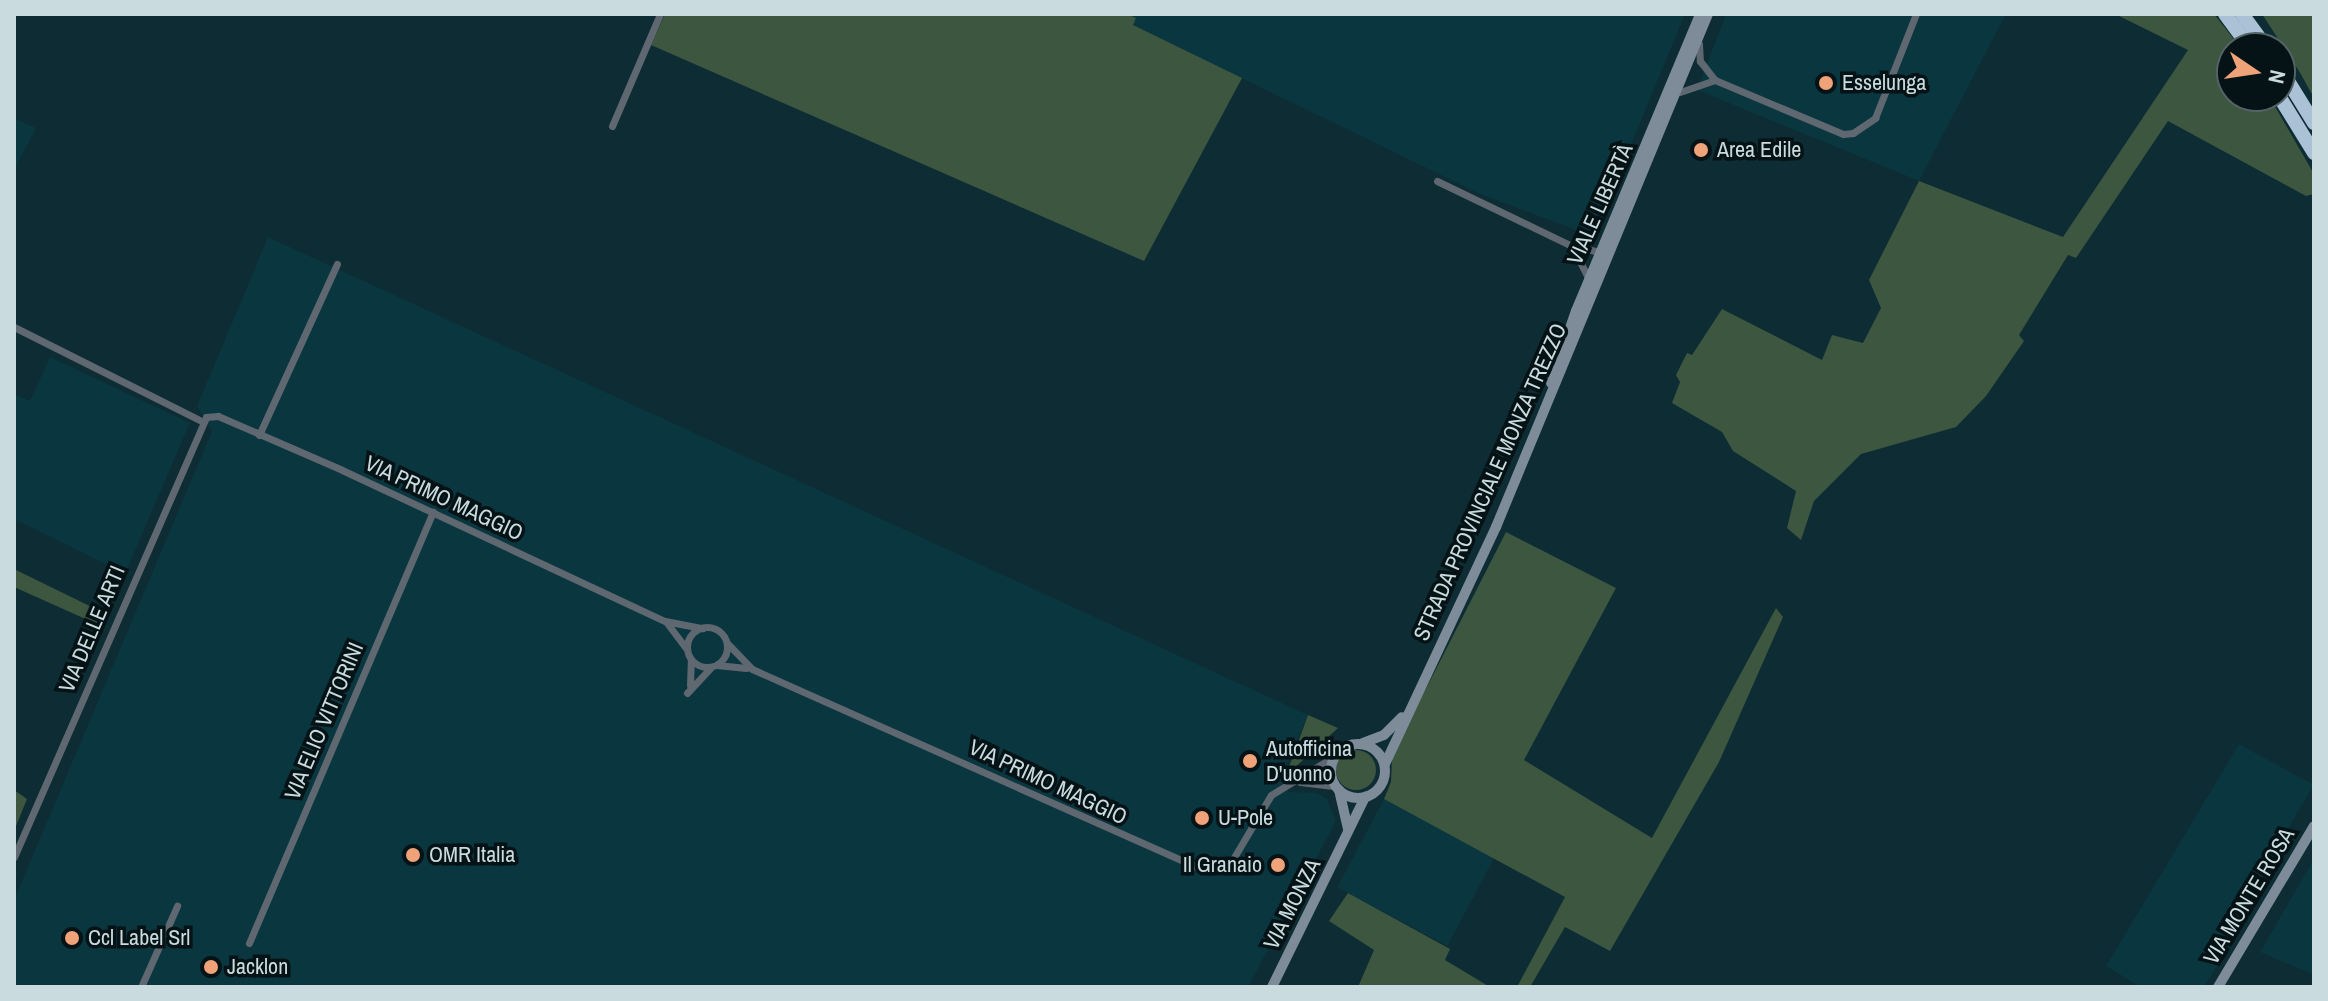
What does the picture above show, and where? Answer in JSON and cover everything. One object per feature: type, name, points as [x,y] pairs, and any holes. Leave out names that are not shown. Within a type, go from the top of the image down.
[{"type":"highway","points":[[2225,14],[2238,32]]},
{"type":"highway","points":[[2242,14],[2255,32]]},
{"type":"highway","points":[[2296,94],[2314,123]]},
{"type":"highway","points":[[2289,112],[2314,153]]},
{"type":"main road","name":"VIALE LIBERTÀ","points":[[1543,412],[1588,279],[1700,14]]},
{"type":"main road","name":"VIALE LIBERTÀ","points":[[1596,292],[1680,92],[1708,14]]},
{"type":"main road","name":"STRADA PROVINCIALE MONZA TREZZO","points":[[1385,764],[1596,292]]},
{"type":"main road","name":"STRADA PROVINCIALE MONZA TREZZO","points":[[1363,744],[1393,728],[1420,688]]},
{"type":"main road","points":[[1337,788],[1365,797],[1381,785],[1385,764],[1377,751],[1363,744],[1347,745],[1335,756],[1331,771],[1337,788],[1347,813],[1347,839]]},
{"type":"main road","name":"VIA MONZA","points":[[1272,987],[1365,797]]},
{"type":"main road","name":"VIA MONTE ROSA","points":[[2218,987],[2314,826]]},
{"type":"street","points":[[612,126],[660,14]]},
{"type":"street","points":[[1699,44],[1702,66],[1715,80],[1843,134],[1853,133],[1875,118],[1916,14]]},
{"type":"street","points":[[1680,92],[1715,80]]},
{"type":"street","points":[[1437,181],[1572,246],[1600,252]]},
{"type":"street","points":[[1572,246],[1588,279]]},
{"type":"street","points":[[259,435],[337,264]]},
{"type":"street","name":"VIA PRIMO MAGGIO","points":[[14,327],[204,419],[218,416],[665,621],[716,629],[752,669]]},
{"type":"street","name":"VIA DELLE ARTI","points":[[14,857],[204,419]]},
{"type":"street","name":"VIA ELIO VITTORINI","points":[[249,943],[433,512]]},
{"type":"street","name":"VIA PRIMO MAGGIO","points":[[665,621],[687,649],[691,660],[714,666],[752,669],[1196,867],[1216,868],[1233,859],[1268,798],[1335,756]]},
{"type":"street","points":[[687,649],[692,634],[702,628]]},
{"type":"street","points":[[691,660],[687,693],[714,666],[727,643]]},
{"type":"street","points":[[1298,782],[1337,788]]},
{"type":"street","points":[[141,987],[177,906]]},
{"type":"shaded area","points":[[1127,14],[1685,14],[1596,230],[1581,232],[1480,194],[1132,25],[1136,18]]},
{"type":"shaded area","points":[[1726,14],[2006,14],[1919,181],[1697,90]]},
{"type":"shaded area","points":[[14,118],[36,128],[14,171]]},
{"type":"shaded area","points":[[268,237],[1308,715],[1282,775],[1288,792],[1317,793],[1327,799],[1336,821],[1248,987],[14,987],[14,900],[212,431],[197,406]]},
{"type":"shaded area","points":[[50,357],[190,423],[125,574],[14,519],[14,394],[30,401]]},
{"type":"shaded area","points":[[2239,744],[2314,785],[2232,923],[2239,931],[2204,987],[2140,987],[2106,966]]},
{"type":"shaded area","points":[[1384,799],[1494,858],[1447,946],[1337,887]]},
{"type":"shaded area","points":[[2314,859],[2314,975],[2260,952]]},
{"type":"green space","points":[[665,14],[1127,14],[1136,18],[1133,25],[1242,78],[1144,261],[651,45]]},
{"type":"green space","points":[[2115,14],[2214,14],[2228,32],[2216,32],[2216,112],[2278,112],[2314,174],[2314,194],[2306,196],[2168,121],[2076,258],[2068,255],[2019,335],[2024,341],[1986,396],[1956,427],[1861,454],[1814,501],[1801,540],[1787,528],[1796,491],[1733,451],[1722,432],[1672,403],[1680,382],[1676,375],[1687,353],[1692,355],[1722,309],[1822,360],[1832,335],[1863,343],[1881,308],[1869,280],[1919,181],[2063,237],[2188,50]]},
{"type":"green space","points":[[2262,14],[2314,14],[2314,98],[2296,66],[2296,32],[2274,32]]},
{"type":"green space","points":[[1506,532],[1616,588],[1524,760],[1652,838],[1776,608],[1783,617],[1719,762],[1610,951],[1565,927],[1530,987],[1517,987],[1565,897],[1384,799],[1391,782],[1392,758]]},
{"type":"green space","points":[[14,569],[108,615],[99,625],[14,587]]},
{"type":"green space","points":[[1308,715],[1338,728],[1290,772],[1289,767]]},
{"type":"green space","points":[[1356,750],[1370,756],[1376,770],[1370,784],[1356,790],[1342,784],[1336,770],[1342,756]]},
{"type":"green space","points":[[14,790],[27,799],[14,831]]},
{"type":"green space","points":[[1348,893],[1450,949],[1445,960],[1490,987],[1358,987],[1374,950],[1329,921]]},
{"type":"place","name":"Esselunga","points":[[1826,83]]},
{"type":"place","name":"Area Edile","points":[[1701,150]]},
{"type":"place","name":"Autofficina D'uonno","points":[[1250,761]]},
{"type":"place","name":"U-Pole","points":[[1202,818]]},
{"type":"place","name":"OMR Italia","points":[[413,855]]},
{"type":"place","name":"Il Granaio","points":[[1278,865]]},
{"type":"place","name":"Ccl Label Srl","points":[[72,938]]},
{"type":"place","name":"Jacklon","points":[[211,967]]}]
